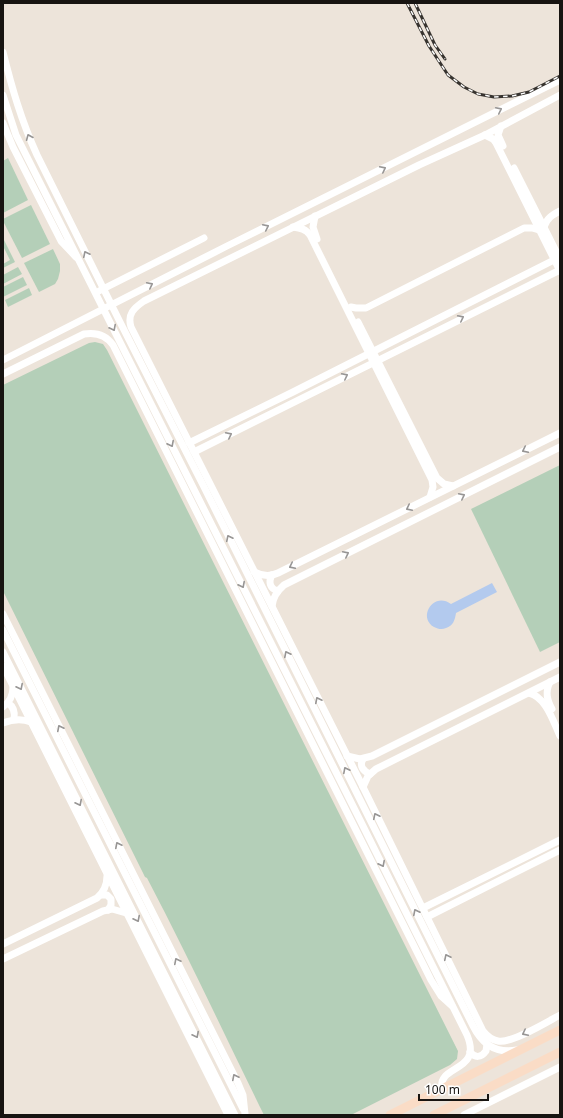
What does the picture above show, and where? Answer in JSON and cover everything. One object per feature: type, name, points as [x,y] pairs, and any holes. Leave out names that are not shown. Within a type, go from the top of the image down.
[{"type":"main road","points":[[390,1115],[560,1030]]},
{"type":"main road","points":[[434,1115],[560,1052]]},
{"type":"street","points":[[3,52],[27,132],[37,155],[111,305],[143,358],[194,452],[272,606],[275,622],[383,838],[466,1013],[480,1037],[487,1044],[500,1050],[513,1051],[520,1049]]},
{"type":"street","points":[[3,360],[227,246],[560,80]]},
{"type":"street","points":[[534,93],[540,106]]},
{"type":"street","points":[[3,95],[16,135],[104,309],[128,366],[431,980],[440,996],[454,1008]]},
{"type":"street","points":[[560,95],[485,135],[413,168],[144,301],[135,307],[130,316],[130,323],[143,358],[266,614],[275,622],[347,756],[363,787],[383,838],[423,908],[483,1031],[487,1036],[502,1042],[512,1039],[560,1015]]},
{"type":"street","points":[[3,123],[13,147],[62,242],[80,262]]},
{"type":"street","points":[[501,126],[498,135],[500,141],[535,215]]},
{"type":"street","points":[[194,452],[560,270],[558,258],[496,143],[490,137],[485,135]]},
{"type":"street","points":[[535,215],[551,215],[560,211]]},
{"type":"street","points":[[351,307],[366,308],[524,228],[535,215]]},
{"type":"street","points":[[542,228],[551,215]]},
{"type":"street","points":[[315,216],[313,227],[314,234],[358,320],[375,361],[432,480],[433,487],[430,497]]},
{"type":"street","points":[[293,227],[301,228],[310,235],[371,352]]},
{"type":"street","points":[[524,228],[542,228]]},
{"type":"street","points":[[96,293],[204,238]]},
{"type":"street","points":[[227,246],[247,249]]},
{"type":"street","points":[[189,443],[558,258]]},
{"type":"street","points":[[358,320],[366,308]]},
{"type":"street","points":[[4,371],[84,334],[104,336],[111,341],[128,366],[258,618],[454,1008],[468,1039],[470,1044],[470,1052],[464,1063],[445,1076],[442,1082],[442,1089]]},
{"type":"street","points":[[45,353],[52,335]]},
{"type":"street","points":[[375,361],[437,478],[444,484],[453,486]]},
{"type":"street","points":[[254,572],[272,576],[560,432]]},
{"type":"street","points":[[272,606],[273,598],[284,585],[560,447]]},
{"type":"street","points":[[272,576],[269,581],[271,586],[278,591]]},
{"type":"street","points":[[3,614],[238,1083],[244,1101],[246,1115]]},
{"type":"street","points":[[258,618],[266,614]]},
{"type":"street","points":[[3,630],[246,1115]]},
{"type":"street","points":[[3,652],[235,1115]]},
{"type":"street","points":[[347,756],[356,759],[376,754],[560,662]]},
{"type":"street","points":[[3,666],[228,1115]]},
{"type":"street","points":[[363,787],[366,779],[376,769],[560,677]]},
{"type":"street","points":[[550,682],[547,698],[560,725]]},
{"type":"street","points":[[13,687],[12,697],[5,705],[13,708],[14,719]]},
{"type":"street","points":[[529,692],[542,700],[560,736]]},
{"type":"street","points":[[3,723],[14,719],[23,719],[31,722]]},
{"type":"street","points":[[363,758],[361,763],[362,768],[365,772],[370,774]]},
{"type":"street","points":[[423,908],[560,840]]},
{"type":"street","points":[[427,917],[560,850]]},
{"type":"street","points":[[3,944],[92,900],[101,894],[106,886],[107,874]]},
{"type":"street","points":[[101,894],[107,895],[111,899],[111,905],[108,910]]},
{"type":"street","points":[[3,959],[99,912],[117,910],[126,913]]},
{"type":"street","points":[[167,994],[177,997]]},
{"type":"street","points":[[466,1013],[469,1002]]},
{"type":"street","points":[[470,1052],[476,1056],[481,1056],[486,1052],[487,1044]]},
{"type":"street","points":[[464,1115],[560,1067]]},
{"type":"green space","points":[[8,158],[28,200],[3,213],[3,161]]},
{"type":"green space","points":[[31,205],[50,244],[22,258],[3,219]]},
{"type":"green space","points":[[3,238],[15,262],[3,268],[3,264],[10,260],[3,246]]},
{"type":"green space","points":[[53,249],[60,264],[58,279],[55,284],[39,292],[24,263]]},
{"type":"green space","points":[[18,267],[22,274],[3,284],[3,275]]},
{"type":"green space","points":[[23,277],[27,285],[3,297],[3,287]]},
{"type":"green space","points":[[29,288],[32,295],[8,307],[5,300]]},
{"type":"green space","points":[[95,342],[103,344],[107,350],[458,1051],[457,1059],[450,1065],[351,1115],[264,1115],[177,937],[147,878],[145,877],[3,591],[3,385],[89,343]]},
{"type":"green space","points":[[560,465],[560,642],[540,652],[471,509]]},
{"type":"water","points":[[492,583],[497,592],[456,613],[450,626],[443,629],[438,629],[429,623],[427,612],[434,603],[445,601],[451,604]]},
{"type":"railway","points":[[407,3],[429,46],[448,75],[464,87],[478,94],[494,97],[512,96],[529,92],[560,76]]},
{"type":"railway","points":[[415,3],[435,45],[445,59]]}]
